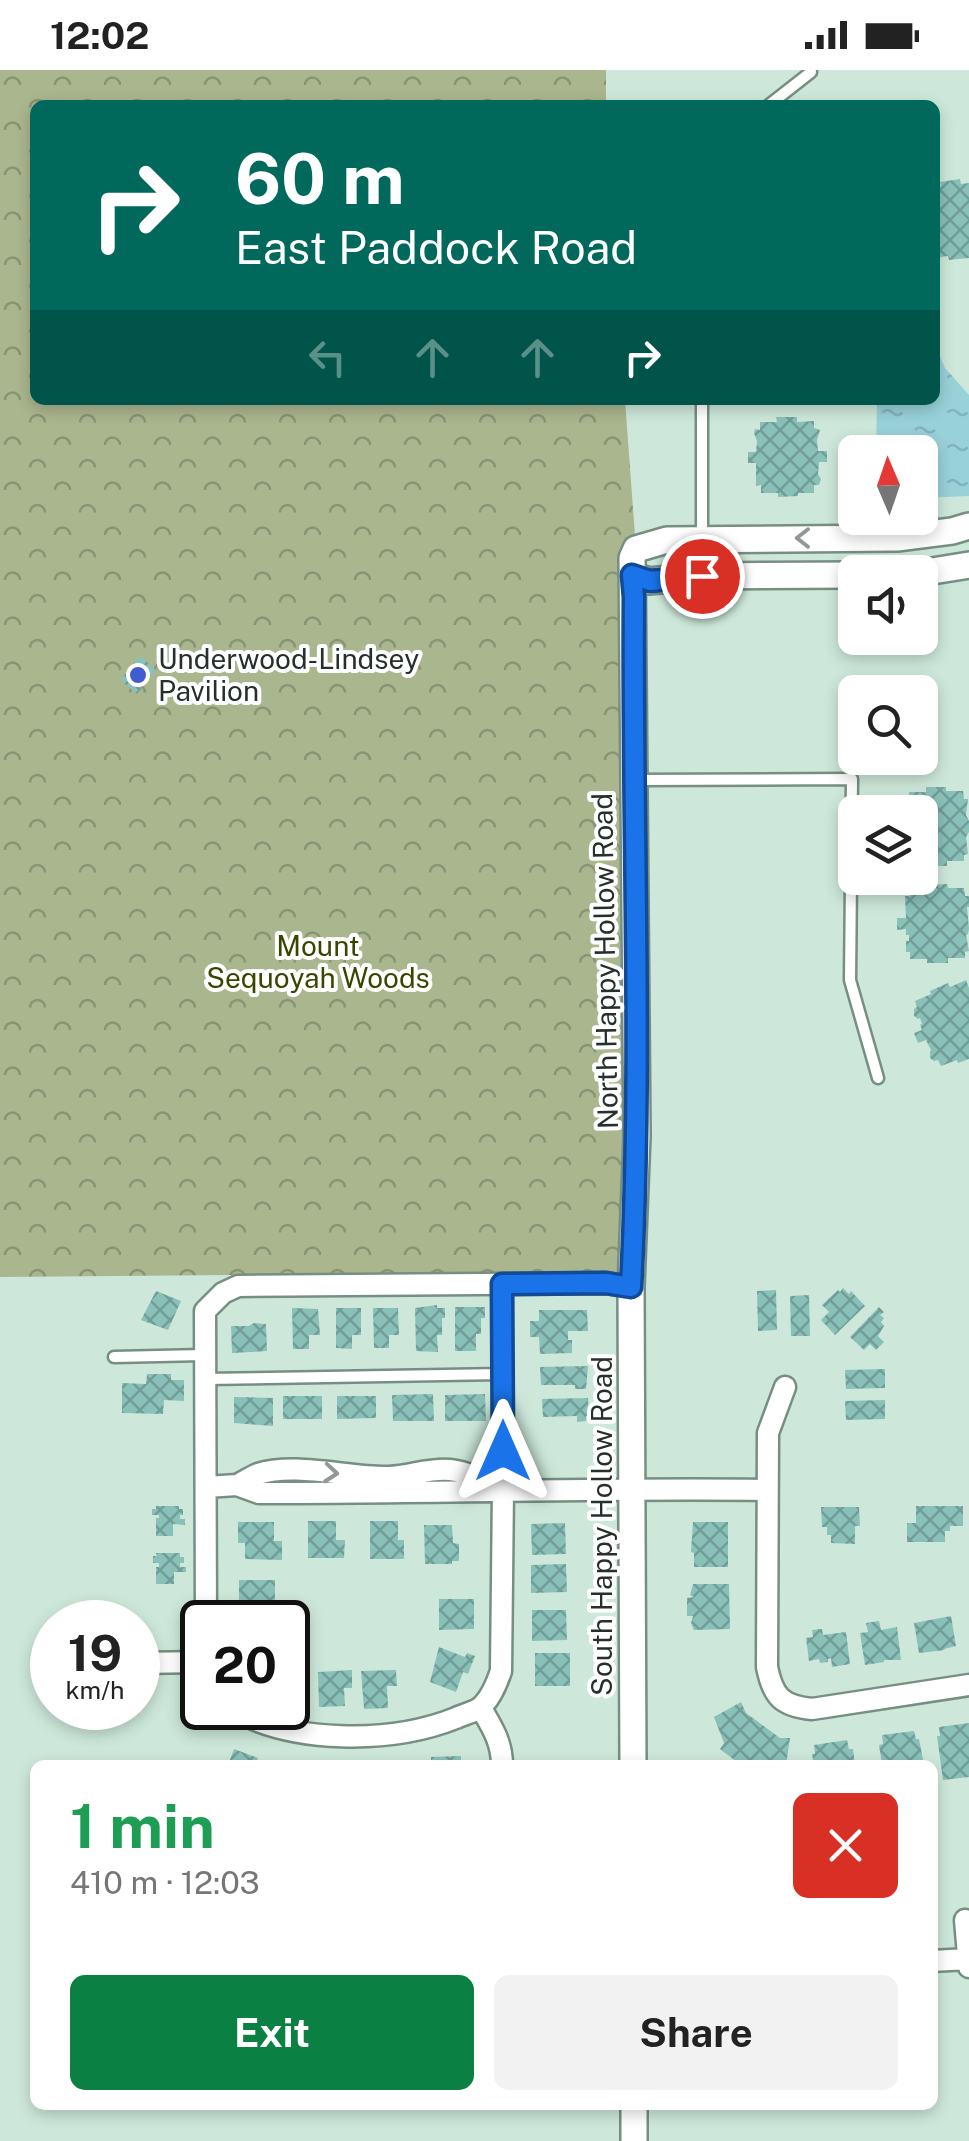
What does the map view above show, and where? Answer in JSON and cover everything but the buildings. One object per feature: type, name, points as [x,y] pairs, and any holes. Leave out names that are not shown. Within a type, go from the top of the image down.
[{"type":"street","points":[[838,576],[702,576],[650,581],[632,575],[632,558],[636,549],[667,540],[909,536],[969,526]]},
{"type":"street","points":[[909,536],[911,555]]},
{"type":"street","points":[[938,570],[969,565]]},
{"type":"street","name":"North Happy Hollow Road","points":[[631,1287],[638,1136],[632,575]]},
{"type":"street","points":[[206,1600],[204,1311],[223,1293],[238,1286],[606,1283],[631,1287]]},
{"type":"street","name":"South Happy Hollow Road","points":[[631,1287],[632,1760]]},
{"type":"street","points":[[786,1387],[768,1433],[770,1684],[780,1698],[795,1707],[812,1709],[969,1685]]},
{"type":"street","points":[[206,1487],[237,1485],[259,1493],[766,1490]]},
{"type":"street","points":[[297,1730],[358,1736],[393,1734],[445,1722],[481,1708],[502,1671],[503,1490]]},
{"type":"street","points":[[481,1708],[498,1736],[502,1760]]},
{"type":"street","points":[[966,1920],[969,1967]]},
{"type":"street","points":[[938,1961],[968,1960]]},
{"type":"street","points":[[634,2110],[634,2141]]},
{"type":"lane","points":[[775,100],[811,72]]},
{"type":"lane","points":[[702,405],[702,576]]},
{"type":"lane","points":[[633,780],[852,779],[850,980],[878,1078]]},
{"type":"lane","points":[[502,1284],[503,1490]]},
{"type":"lane","points":[[114,1356],[204,1356]]},
{"type":"lane","points":[[204,1379],[502,1374]]},
{"type":"green space","name":"Mount Sequoyah Woods","points":[[0,70],[606,70],[606,100],[30,100],[30,405],[625,405],[636,549],[631,1287],[238,1286],[231,1275],[0,1277]]},
{"type":"water","points":[[940,356],[969,395],[969,496],[938,497],[938,435],[876,435],[877,405],[940,405]]},
{"type":"place","name":"Underwood-Lindsey Pavilion","points":[[138,675]]},
{"type":"route","points":[[503,1451],[502,1284],[606,1283],[631,1287],[638,1136],[632,575],[650,581],[702,576]]}]
